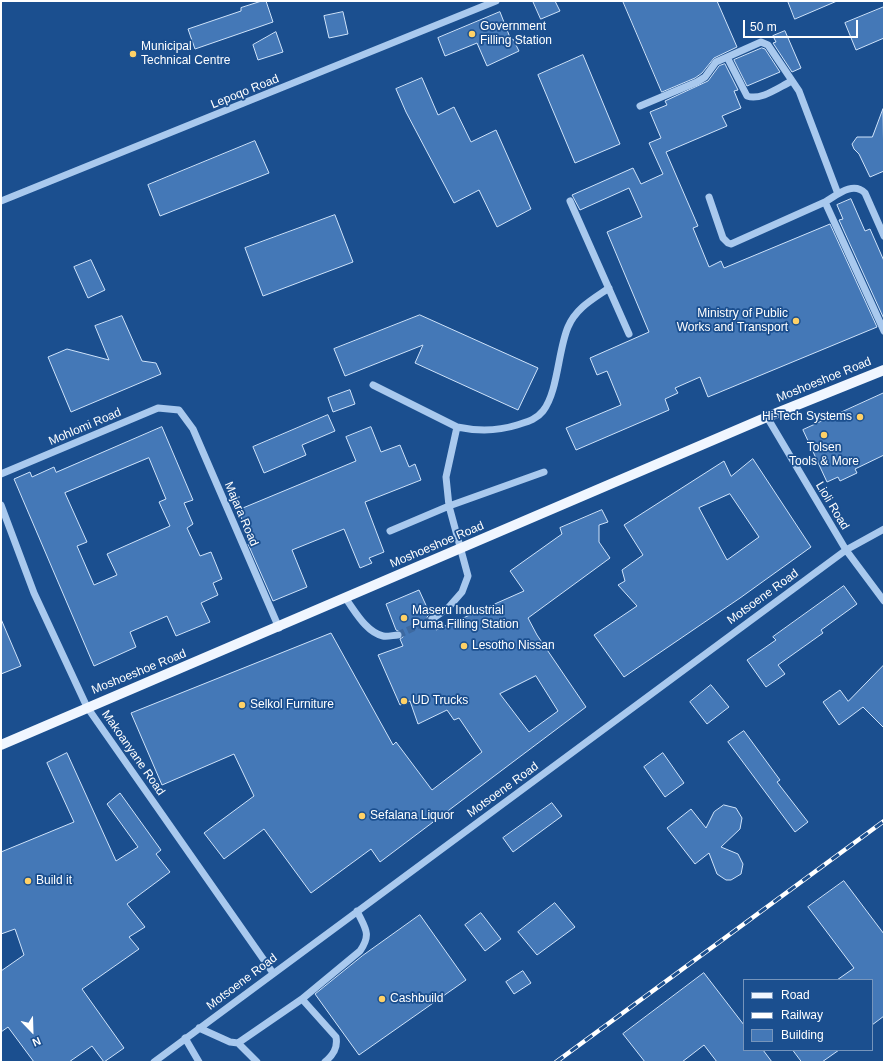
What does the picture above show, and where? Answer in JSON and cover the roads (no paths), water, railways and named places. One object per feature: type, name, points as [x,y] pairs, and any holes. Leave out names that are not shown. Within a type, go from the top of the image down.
[{"type":"main road","name":"Moshoeshoe Road","points":[[1,745],[87,707],[155,681],[279,628],[767,417],[884,370]]},
{"type":"street","name":"Lepoqo Road","points":[[1,201],[496,1]]},
{"type":"street","points":[[640,106],[697,82],[706,76],[716,62],[761,42],[768,45],[799,91],[838,194]]},
{"type":"street","points":[[727,57],[747,96],[753,98],[767,94],[792,81]]},
{"type":"street","points":[[709,197],[723,238],[731,244],[825,202],[854,187],[865,193],[884,236]]},
{"type":"street","points":[[570,201],[629,334]]},
{"type":"street","points":[[825,202],[884,330]]},
{"type":"street","points":[[373,385],[456,427],[468,429],[505,429],[531,421],[543,411],[551,394],[568,326],[582,306],[609,288]]},
{"type":"street","name":"Mohlomi Road","points":[[1,474],[158,408],[179,410]]},
{"type":"street","name":"Majara Road","points":[[179,410],[193,429],[279,628]]},
{"type":"street","name":"Lioli Road","points":[[767,417],[846,550],[884,602]]},
{"type":"street","points":[[432,619],[448,608],[462,592],[468,576],[449,506],[446,477],[456,427]]},
{"type":"street","points":[[390,531],[449,506],[544,472]]},
{"type":"street","name":"Makoanyane Road","points":[[1,505],[34,593],[87,707],[273,973]]},
{"type":"street","name":"Motsoene Road","points":[[154,1062],[846,550],[884,529]]},
{"type":"street","points":[[346,598],[371,630],[383,637],[398,635]]},
{"type":"street","points":[[238,1043],[302,999],[360,951],[367,941],[367,933],[357,911]]},
{"type":"street","points":[[302,999],[336,1037],[337,1045],[331,1056],[325,1062]]},
{"type":"street","points":[[199,1028],[230,1042],[238,1043],[257,1062]]},
{"type":"street","points":[[185,1038],[199,1062]]},
{"type":"tunnel","points":[[398,635],[432,619]]},
{"type":"railway","points":[[556,1062],[884,821]]},
{"type":"place","name":"Government Filling Station","points":[[472,34]]},
{"type":"place","name":"Municipal Technical Centre","points":[[133,54]]},
{"type":"place","name":"Ministry of Public Works and Transport","points":[[796,321]]},
{"type":"place","name":"Hi-Tech Systems","points":[[860,417]]},
{"type":"place","name":"Tolsen Tools & More","points":[[824,435]]},
{"type":"place","name":"Maseru Industrial Puma Filling Station","points":[[404,618]]},
{"type":"place","name":"Lesotho Nissan","points":[[464,646]]},
{"type":"place","name":"UD Trucks","points":[[404,701]]},
{"type":"place","name":"Selkol Furniture","points":[[242,705]]},
{"type":"place","name":"Sefalana Liquor","points":[[362,816]]},
{"type":"place","name":"Build it","points":[[28,881]]},
{"type":"place","name":"Cashbuild","points":[[382,999]]}]
